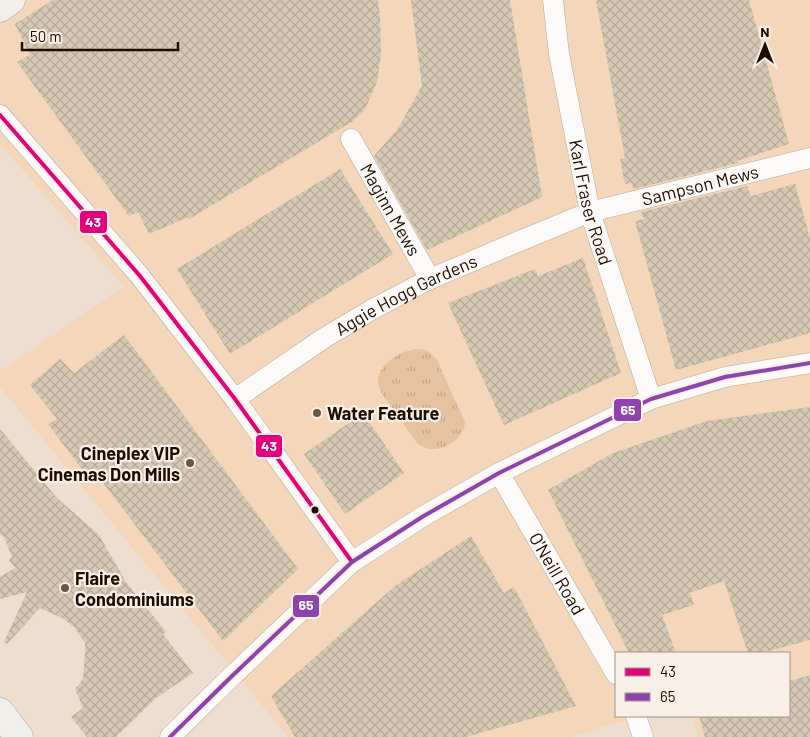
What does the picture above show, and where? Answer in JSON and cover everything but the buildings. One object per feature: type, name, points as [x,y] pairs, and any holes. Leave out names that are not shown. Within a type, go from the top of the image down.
[{"type":"street","points":[[0,8],[11,0]]},
{"type":"street","name":"Karl Fraser Road","points":[[553,0],[559,54],[590,212],[651,399]]},
{"type":"street","points":[[0,115],[140,276],[235,399],[352,562]]},
{"type":"street","name":"Maginn Mews","points":[[351,139],[430,279]]},
{"type":"street","name":"Sampson Mews","points":[[590,212],[810,158]]},
{"type":"street","name":"Aggie Hogg Gardens","points":[[235,399],[349,323],[430,279],[590,212]]},
{"type":"street","points":[[170,737],[352,562],[422,517],[499,473],[651,399],[725,377],[810,363]]},
{"type":"street","name":"O'Neill Road","points":[[499,473],[615,672]]},
{"type":"street","points":[[0,712],[19,737]]},
{"type":"street","points":[[636,717],[643,737]]},
{"type":"shaded area","points":[[11,0],[810,0],[810,737],[698,737],[693,717],[790,717],[790,652],[615,652],[615,717],[640,717],[569,737],[288,737],[0,387],[0,371],[124,287],[0,144],[0,8]]},
{"type":"green space","points":[[415,349],[426,350],[436,358],[465,422],[459,436],[447,446],[431,449],[417,443],[382,394],[379,385],[378,377],[386,364],[399,354]]},
{"type":"transit line","name":"43","points":[[0,115],[140,276],[235,399],[352,562]]},
{"type":"transit line","name":"65","points":[[170,737],[352,562],[422,517],[499,473],[651,399],[725,377],[810,363]]},
{"type":"place","name":"Water Feature","points":[[317,413]]},
{"type":"place","name":"Cineplex VIP Cinemas Don Mills","points":[[190,463]]},
{"type":"place","name":"Flaire Condominiums","points":[[65,588]]}]
